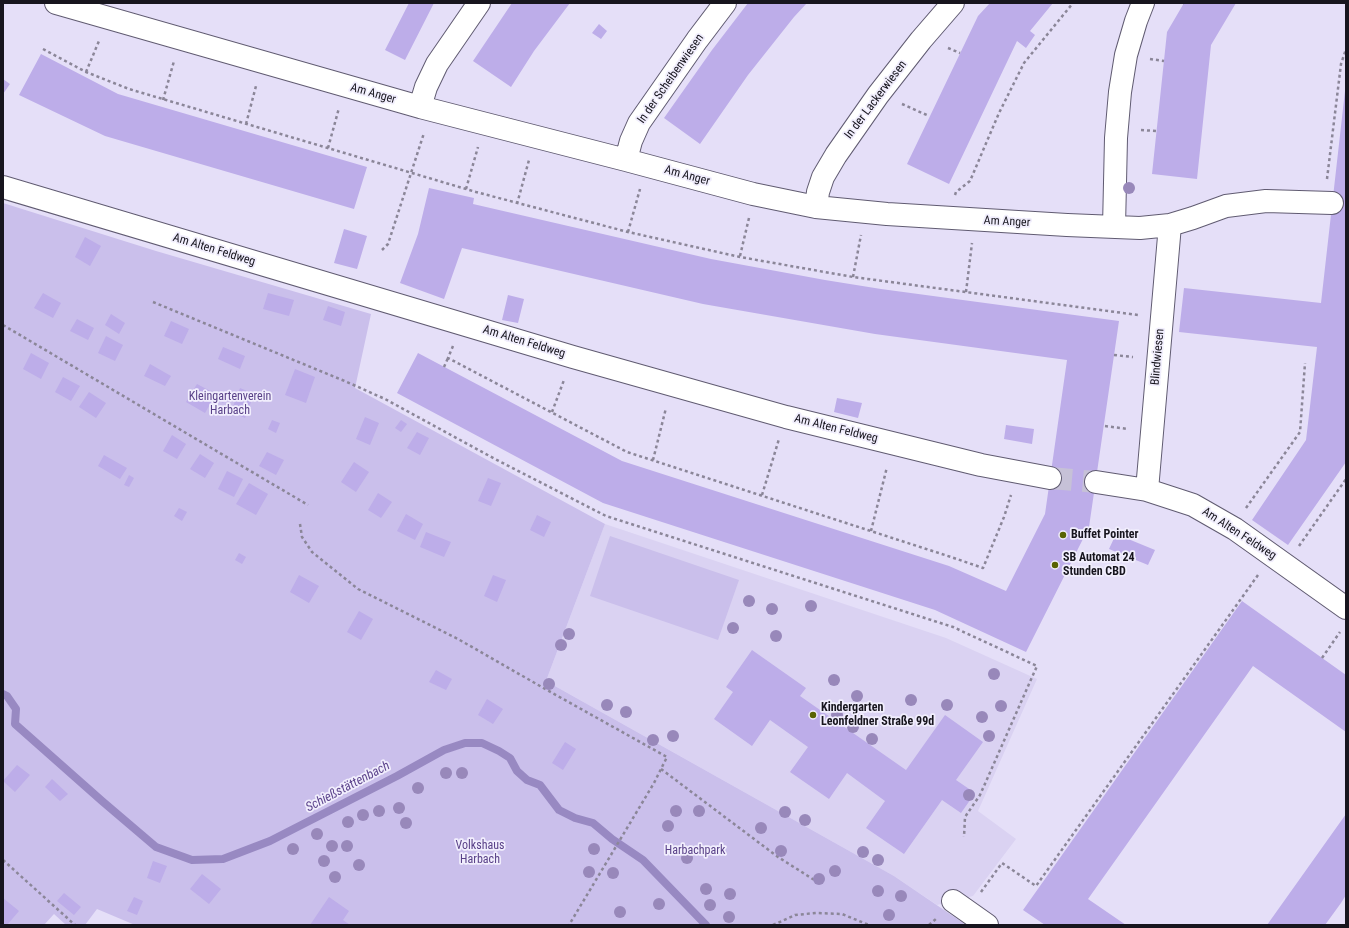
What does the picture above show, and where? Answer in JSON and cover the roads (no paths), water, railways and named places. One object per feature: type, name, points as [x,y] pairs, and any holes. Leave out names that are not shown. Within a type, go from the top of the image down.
[{"type":"street","name":"Am Anger","points":[[56,3],[420,107],[753,194],[816,207],[887,214],[1140,228],[1170,225],[1226,206],[1266,200],[1332,203]]},
{"type":"street","points":[[420,107],[426,87],[437,64],[479,3]]},
{"type":"street","name":"In der Scheibenwiesen","points":[[626,160],[631,142],[639,123],[697,40],[725,3]]},
{"type":"street","name":"In der Lackerwiesen","points":[[816,207],[818,192],[823,177],[836,154],[906,58],[952,3]]},
{"type":"street","points":[[1114,227],[1116,138],[1120,92],[1126,55],[1136,21],[1144,3]]},
{"type":"street","name":"Am Alten Feldweg","points":[[3,187],[573,357],[786,417],[981,465],[1050,478]]},
{"type":"street","name":"Blindwiesen","points":[[1147,490],[1170,225]]},
{"type":"street","name":"Am Alten Feldweg","points":[[1096,482],[1147,490],[1193,505],[1235,529],[1344,619]]},
{"type":"street","points":[[953,901],[987,925]]},
{"type":"waterway","name":"Schießstättenbach","points":[[3,694],[7,696],[16,709],[15,724],[102,801],[156,847],[192,860],[223,859],[270,841],[397,776],[444,750],[465,743],[482,743],[510,758],[517,771],[527,780],[540,785],[559,810],[575,818],[593,823],[612,839],[643,860],[706,925]]},
{"type":"tunnel","points":[[1050,478],[1096,482]]},
{"type":"place","name":"Buffet Pointer","points":[[1063,535]]},
{"type":"place","name":"SB Automat 24 Stunden CBD","points":[[1055,565]]},
{"type":"place","name":"Kindergarten Leonfeldner Straße 99d","points":[[813,715]]},
{"type":"park label","name":"Kleingartenverein Harbach","points":[[230,404]]},
{"type":"park label","name":"Harbachpark","points":[[695,851]]},
{"type":"park label","name":"Volkshaus Harbach","points":[[480,853]]}]
